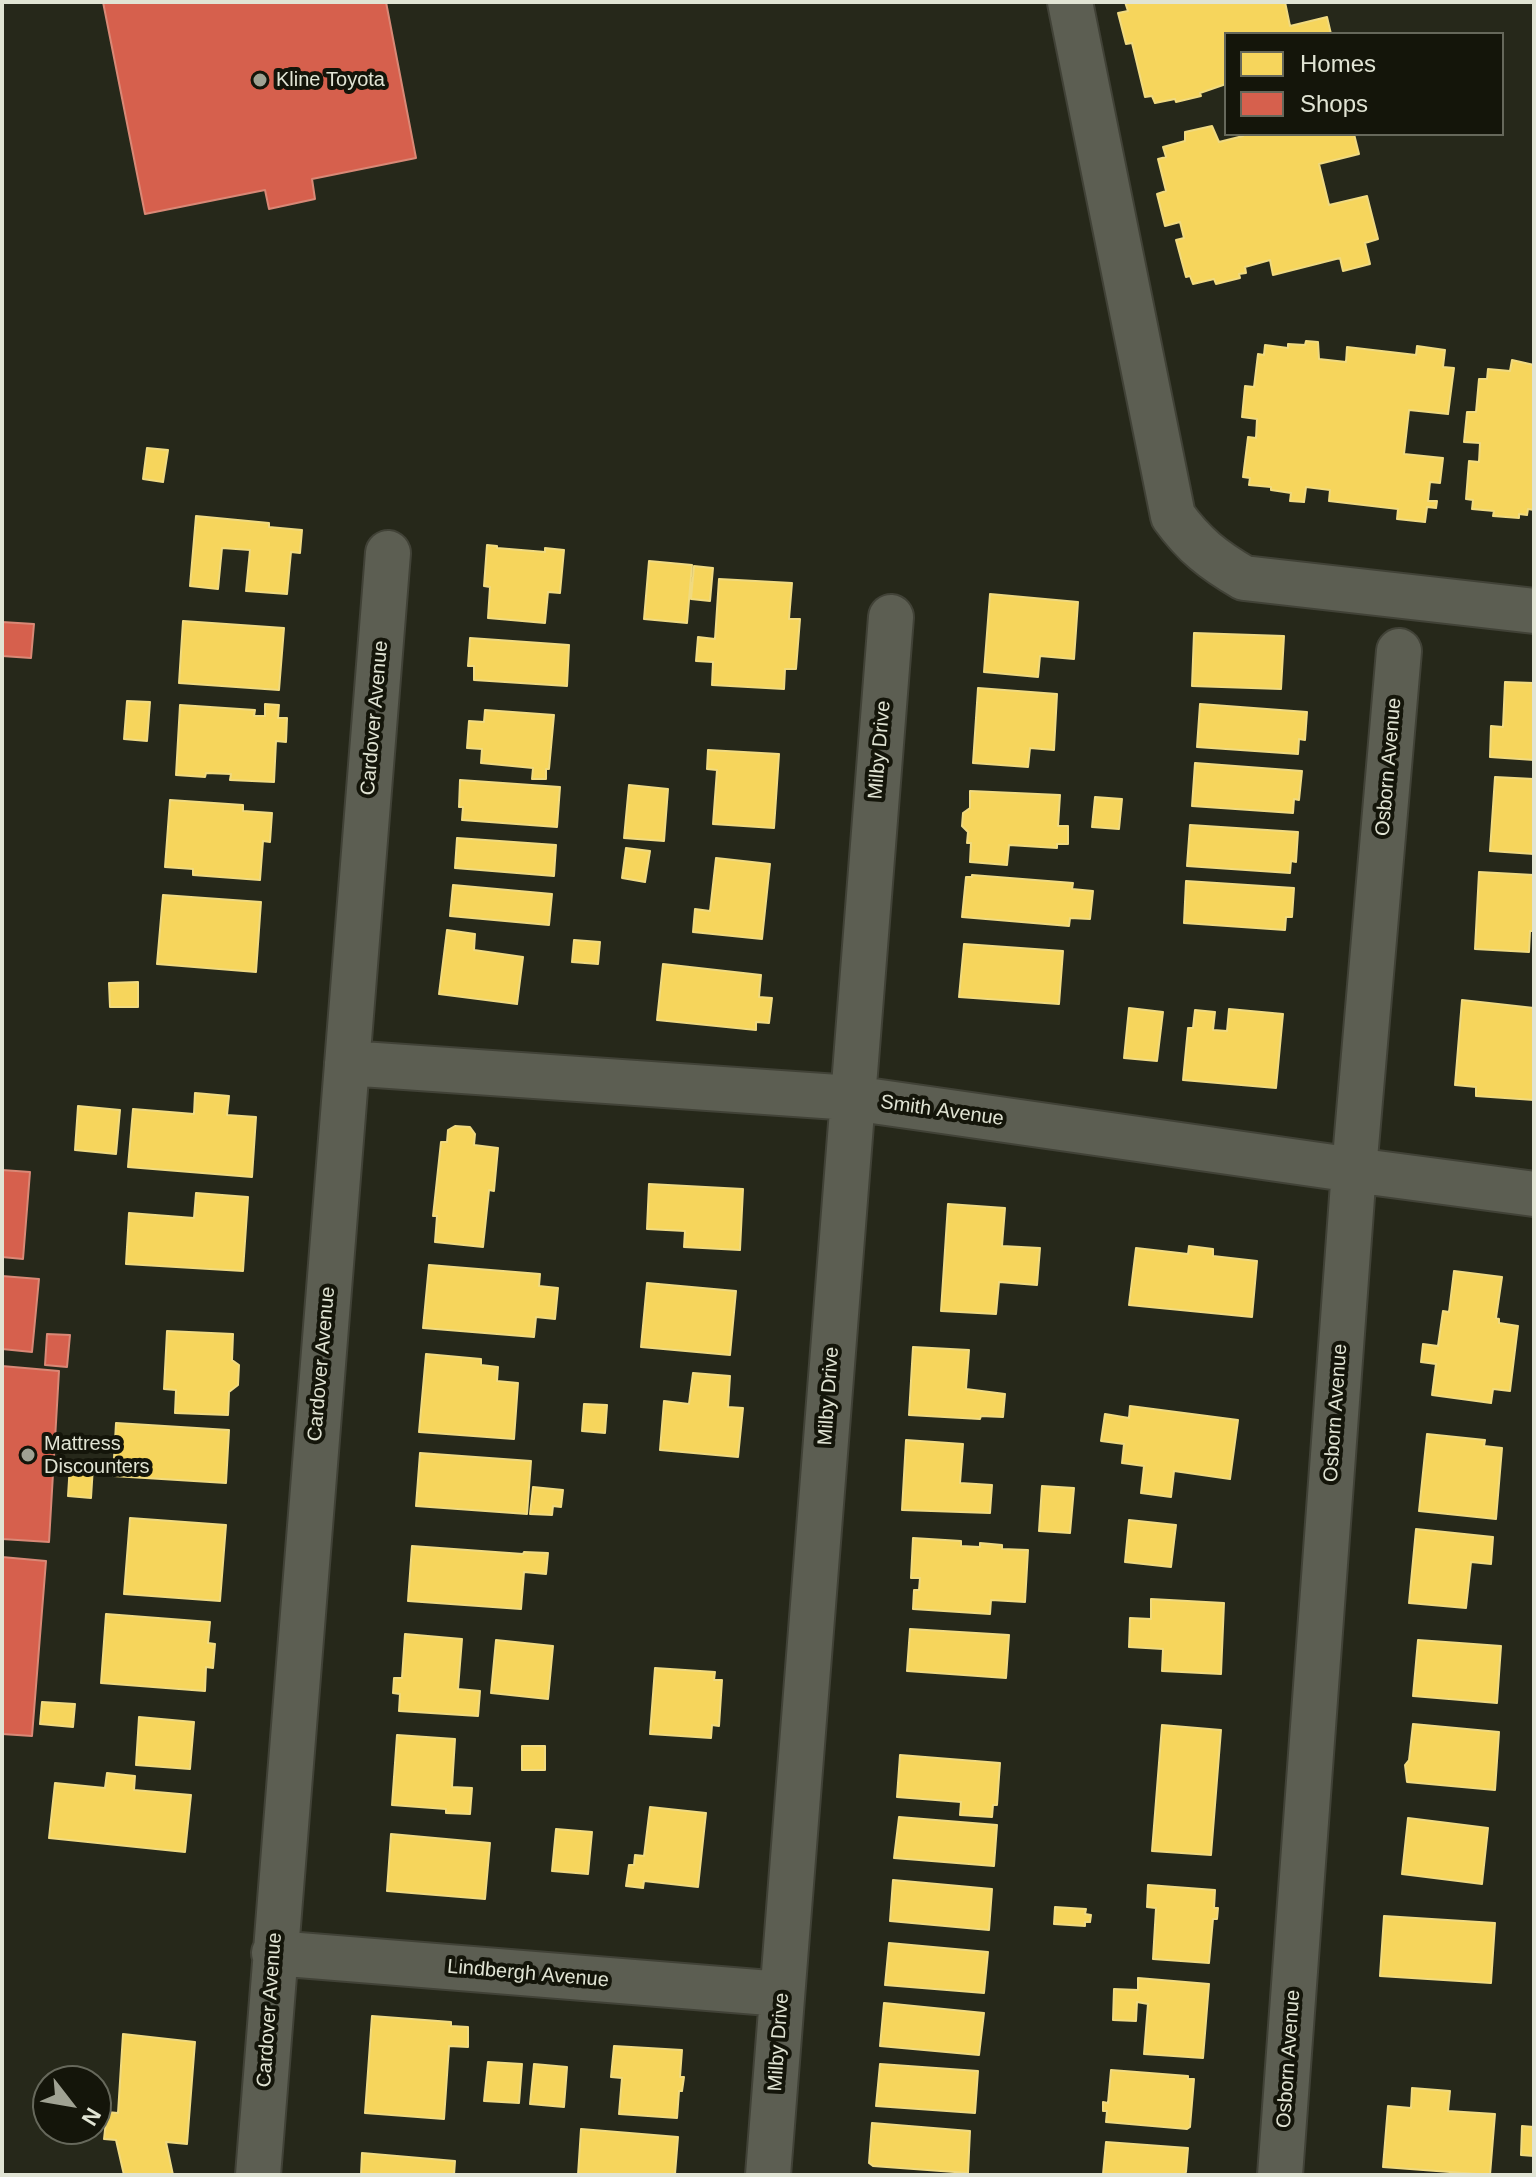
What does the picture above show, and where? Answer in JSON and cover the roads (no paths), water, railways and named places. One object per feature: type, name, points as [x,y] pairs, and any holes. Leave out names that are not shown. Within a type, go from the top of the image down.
[{"type":"street","points":[[1070,2],[1173,516],[1191,541],[1217,563],[1244,578],[1534,611]]},
{"type":"street","name":"Cardover Avenue","points":[[258,2175],[388,553]]},
{"type":"street","name":"Milby Drive","points":[[768,2175],[891,617]]},
{"type":"street","name":"Osborn Avenue","points":[[1280,2175],[1354,1170],[1399,651]]},
{"type":"street","name":"Smith Avenue","points":[[347,1063],[852,1098],[1534,1194]]},
{"type":"street","name":"Lindbergh Avenue","points":[[274,1953],[782,1994]]},
{"type":"place","name":"Kline Toyota","points":[[260,80]]},
{"type":"place","name":"Mattress Discounters","points":[[28,1455]]}]
